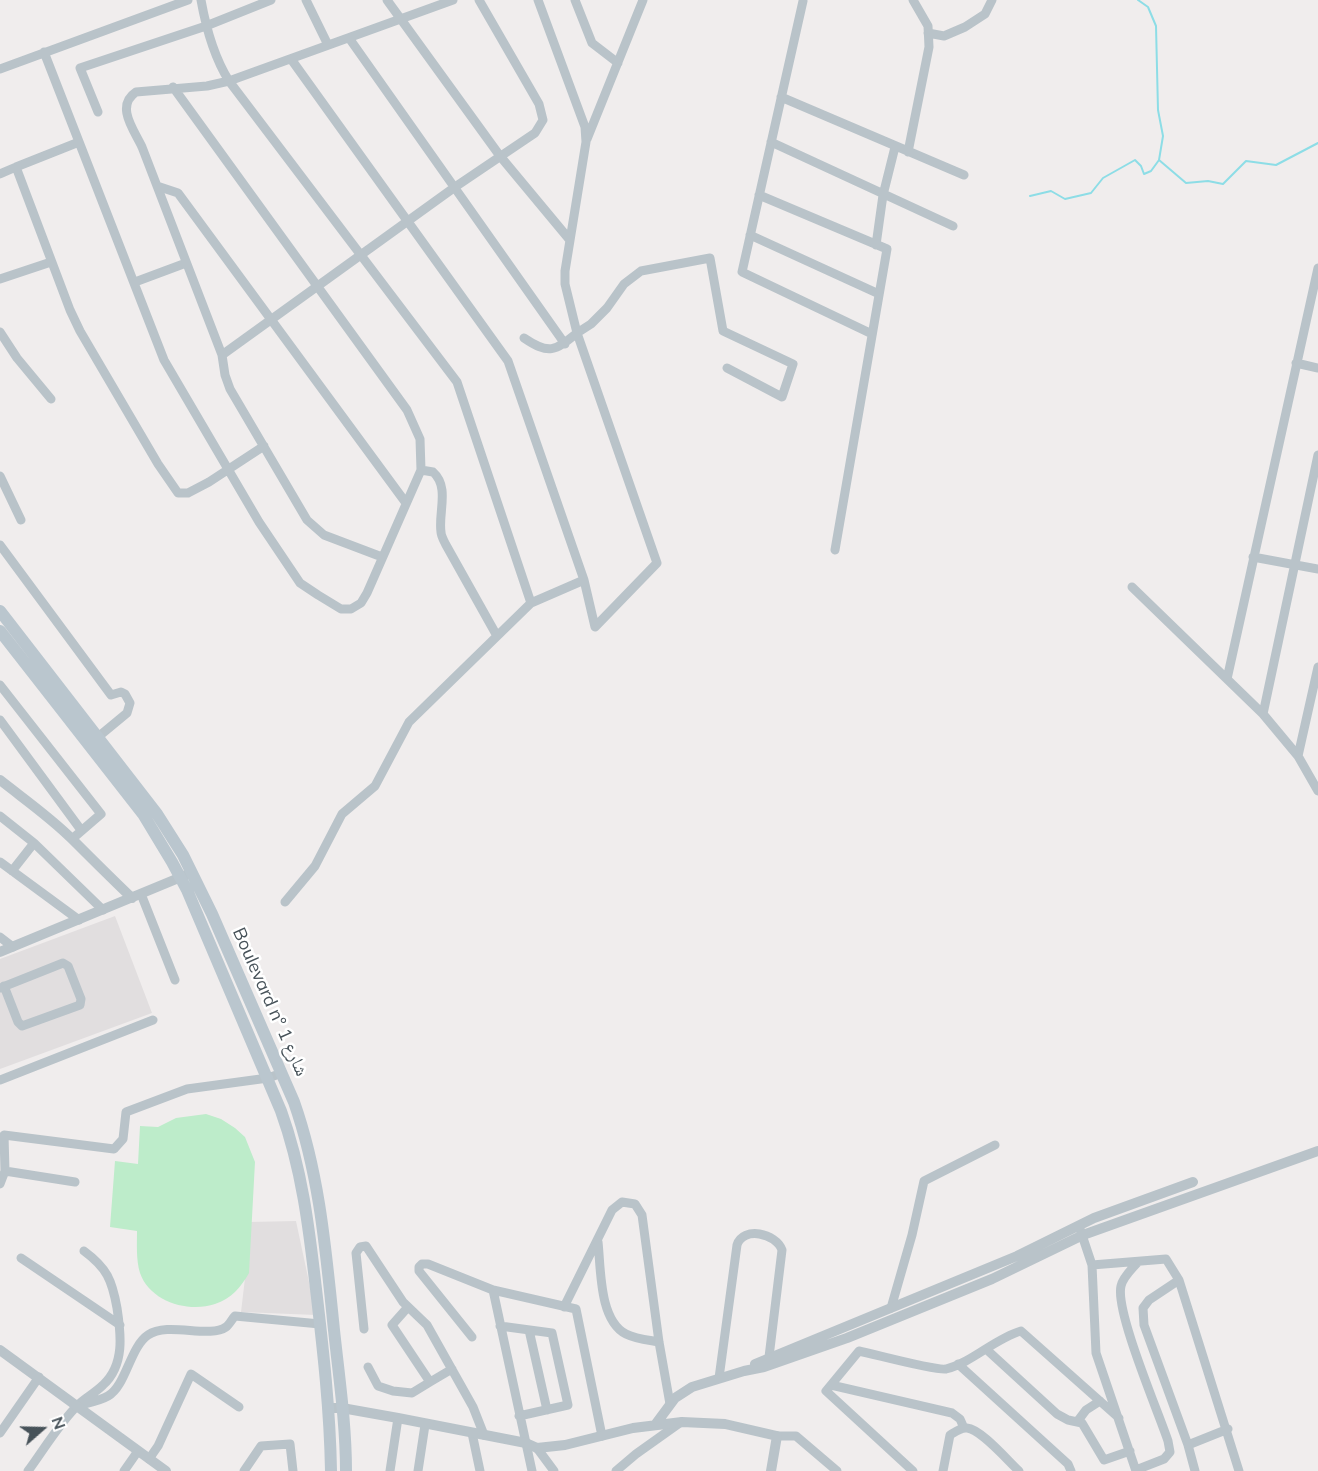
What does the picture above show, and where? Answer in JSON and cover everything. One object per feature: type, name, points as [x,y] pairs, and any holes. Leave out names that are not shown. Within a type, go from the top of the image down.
[{"type":"main road","name":"Boulevard n° شارع 1","points":[[0,611],[158,814],[282,1073],[305,1134],[317,1186],[342,1408],[346,1471]]},
{"type":"main road","name":"Boulevard n° شارع 1","points":[[0,631],[142,814],[186,875],[268,1078],[293,1142],[307,1212],[320,1324],[331,1471]]},
{"type":"street","points":[[0,69],[188,0]]},
{"type":"street","points":[[201,0],[206,26],[222,70],[229,81],[457,382],[531,603]]},
{"type":"street","points":[[98,112],[80,68],[206,26],[271,0]]},
{"type":"street","points":[[306,0],[328,45]]},
{"type":"street","points":[[387,0],[500,156],[569,239]]},
{"type":"street","points":[[382,557],[324,535],[314,528],[302,512],[230,389],[222,356],[142,147],[129,121],[126,106],[130,96],[136,92],[173,87],[207,86],[229,81],[453,0]]},
{"type":"street","points":[[222,356],[316,286],[535,133],[543,120],[543,113],[479,0]]},
{"type":"street","points":[[538,0],[585,127],[586,142]]},
{"type":"street","points":[[574,0],[592,44],[618,63]]},
{"type":"street","points":[[291,59],[508,361],[584,580],[595,627],[657,563],[578,333],[565,284],[569,239],[586,142],[643,0]]},
{"type":"street","points":[[908,152],[929,47],[928,26],[913,0]]},
{"type":"street","points":[[928,33],[944,36],[965,27],[985,14],[992,0]]},
{"type":"street","points":[[803,1],[742,272],[872,334]]},
{"type":"street","points":[[349,38],[565,344]]},
{"type":"street","points":[[44,52],[164,360],[259,522],[300,583],[341,609],[351,609],[360,603],[367,593],[420,470],[420,439],[407,410],[173,87]]},
{"type":"street","points":[[781,97],[964,175]]},
{"type":"street","points":[[0,174],[79,142]]},
{"type":"street","points":[[771,142],[953,226]]},
{"type":"street","points":[[876,245],[883,195],[895,147]]},
{"type":"street","points":[[16,167],[51,262],[80,331],[178,493],[188,494],[264,446]]},
{"type":"street","points":[[157,186],[178,193],[406,503]]},
{"type":"street","points":[[759,195],[887,249],[835,550]]},
{"type":"street","points":[[750,235],[879,294]]},
{"type":"street","points":[[524,338],[547,350],[557,349],[591,324],[607,308],[624,284],[641,271],[710,258],[723,331],[793,364],[782,397],[727,368]]},
{"type":"street","points":[[0,279],[51,262]]},
{"type":"street","points":[[135,282],[186,263]]},
{"type":"street","points":[[1227,679],[1318,268]]},
{"type":"street","points":[[0,332],[17,358],[51,399]]},
{"type":"street","points":[[1296,363],[1318,368]]},
{"type":"street","points":[[1263,714],[1318,455]]},
{"type":"street","points":[[420,470],[433,472],[438,479],[442,493],[441,532],[443,539],[497,636]]},
{"type":"street","points":[[0,476],[21,520]]},
{"type":"street","points":[[0,545],[111,695],[121,692],[128,698],[130,703],[127,713],[98,737]]},
{"type":"street","points":[[1254,558],[1318,569]]},
{"type":"street","points":[[285,902],[315,866],[342,814],[375,786],[409,722],[531,603],[584,580]]},
{"type":"street","points":[[1132,587],[1263,714],[1298,756],[1318,791]]},
{"type":"street","points":[[1298,756],[1313,707],[1318,667]]},
{"type":"street","points":[[0,685],[100,814],[72,839]]},
{"type":"street","points":[[0,720],[81,830]]},
{"type":"street","points":[[0,780],[40,810],[86,855],[137,896],[175,980]]},
{"type":"street","points":[[0,816],[34,843],[103,910]]},
{"type":"street","points":[[34,843],[4,867],[79,920]]},
{"type":"street","points":[[0,952],[186,875]]},
{"type":"street","points":[[0,937],[13,946]]},
{"type":"street","points":[[63,963],[68,966],[81,999],[80,1005],[22,1026],[2,987],[63,963]]},
{"type":"street","points":[[0,1080],[153,1020]]},
{"type":"street","points":[[0,1184],[5,1171],[2,1133],[114,1149],[123,1139],[126,1112],[187,1089],[268,1078],[282,1073]]},
{"type":"street","points":[[891,1308],[912,1235],[924,1181],[995,1144]]},
{"type":"street","points":[[744,1371],[769,1357],[891,1308],[992,1279],[1083,1235],[1318,1151]]},
{"type":"street","points":[[5,1171],[75,1182]]},
{"type":"street","points":[[655,1425],[670,1404],[686,1390],[719,1378],[764,1367],[847,1338],[956,1288],[1078,1224],[1193,1182]]},
{"type":"street","points":[[564,1307],[615,1206],[627,1202],[638,1207],[642,1215],[670,1404]]},
{"type":"street","points":[[1078,1224],[1092,1265],[1096,1353],[1136,1471],[1164,1459],[1170,1452],[1168,1440],[1123,1314],[1120,1288],[1137,1263]]},
{"type":"street","points":[[719,1378],[737,1245],[740,1237],[746,1234],[773,1238],[782,1250],[769,1357]]},
{"type":"street","points":[[598,1242],[607,1309],[612,1321],[627,1335],[659,1342]]},
{"type":"street","points":[[364,1329],[356,1253],[360,1247],[366,1246],[402,1302],[427,1325],[473,1407],[484,1435]]},
{"type":"street","points":[[28,1471],[77,1406],[105,1384],[116,1366],[121,1351],[120,1325],[112,1283],[99,1263],[84,1251]]},
{"type":"street","points":[[21,1258],[120,1325]]},
{"type":"street","points":[[1092,1265],[1166,1259],[1179,1280],[1228,1429],[1239,1471]]},
{"type":"street","points":[[472,1337],[419,1271],[422,1264],[428,1264],[493,1290],[576,1309],[602,1436]]},
{"type":"street","points":[[1179,1280],[1149,1300],[1143,1308],[1143,1317],[1195,1471]]},
{"type":"street","points":[[493,1290],[532,1471]]},
{"type":"street","points":[[408,1307],[392,1325],[430,1382]]},
{"type":"street","points":[[77,1406],[110,1395],[124,1376],[138,1344],[149,1334],[161,1329],[215,1330],[226,1327],[235,1316],[320,1324]]},
{"type":"street","points":[[500,1326],[552,1333],[568,1405],[519,1416]]},
{"type":"street","points":[[841,1328],[859,1351],[944,1370],[986,1349],[1006,1335],[1021,1331],[1119,1418]]},
{"type":"street","points":[[529,1330],[547,1410]]},
{"type":"street","points":[[986,1349],[1057,1414],[1082,1423],[1104,1460],[1130,1451]]},
{"type":"street","points":[[0,1350],[166,1471]]},
{"type":"street","points":[[859,1351],[826,1391],[913,1471]]},
{"type":"street","points":[[958,1364],[1068,1464],[1071,1471]]},
{"type":"street","points":[[368,1367],[378,1386],[393,1391],[412,1393],[452,1369]]},
{"type":"street","points":[[149,1459],[158,1446],[191,1374],[239,1407]]},
{"type":"street","points":[[2,1427],[39,1377]]},
{"type":"street","points":[[831,1385],[952,1413],[960,1419],[964,1428]]},
{"type":"street","points":[[1077,1422],[1100,1401]]},
{"type":"street","points":[[327,1408],[342,1408],[526,1443],[537,1448],[554,1471]]},
{"type":"street","points":[[390,1471],[398,1418]]},
{"type":"street","points":[[537,1448],[565,1445],[655,1425],[682,1422],[725,1424],[777,1436],[796,1436],[837,1471]]},
{"type":"street","points":[[616,1471],[645,1447],[682,1422]]},
{"type":"street","points":[[418,1471],[425,1425]]},
{"type":"street","points":[[943,1471],[950,1435],[964,1428],[978,1431],[1019,1471]]},
{"type":"street","points":[[1188,1445],[1228,1429]]},
{"type":"street","points":[[472,1433],[480,1471]]},
{"type":"street","points":[[771,1471],[777,1436]]},
{"type":"street","points":[[244,1471],[261,1446],[290,1444],[293,1471]]},
{"type":"street","points":[[124,1471],[138,1451]]},
{"type":"shaded area","points":[[115,916],[152,1013],[0,1069],[0,959]]},
{"type":"shaded area","points":[[296,1221],[316,1315],[241,1312],[249,1222]]},
{"type":"green space","points":[[206,1114],[221,1119],[245,1137],[255,1162],[249,1273],[239,1288],[226,1299],[205,1306],[182,1306],[161,1298],[145,1283],[139,1268],[137,1231],[110,1227],[115,1161],[138,1164],[140,1126],[158,1127],[176,1118]]},
{"type":"waterway","points":[[1138,0],[1148,7],[1156,26],[1158,110],[1163,136],[1159,160]]},
{"type":"waterway","points":[[1030,196],[1051,191],[1065,199],[1091,193],[1103,178],[1135,160],[1141,166],[1144,174],[1151,171],[1159,160],[1186,183],[1208,181],[1223,184],[1246,161],[1276,165],[1318,143]]}]
